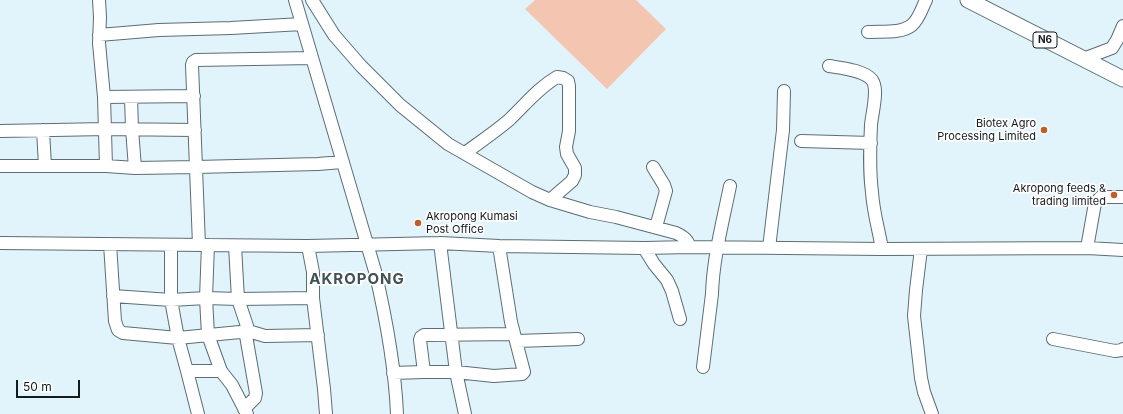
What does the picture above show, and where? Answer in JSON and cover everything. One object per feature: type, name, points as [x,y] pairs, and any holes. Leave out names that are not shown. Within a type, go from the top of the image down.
[{"type":"main road","name":"N6","points":[[968,0],[1123,79]]},
{"type":"street","points":[[99,0],[99,35],[106,129],[106,166]]},
{"type":"street","points":[[295,0],[342,162],[368,245],[383,306],[392,353],[397,414]]},
{"type":"street","points":[[868,32],[900,31],[911,26],[926,0]]},
{"type":"street","points":[[316,2],[334,35],[361,66],[400,106],[448,144],[532,192],[550,200],[590,212],[616,217],[676,233],[688,240],[690,247]]},
{"type":"street","points":[[99,35],[159,30],[302,24]]},
{"type":"street","points":[[1083,59],[1112,48],[1123,29]]},
{"type":"street","points":[[235,246],[238,299],[247,326],[245,330],[256,393],[255,398],[246,411],[232,385],[221,371],[208,335],[203,245],[196,167],[192,65],[196,60],[312,58]]},
{"type":"street","points":[[829,66],[861,73],[868,76],[875,85],[870,166],[872,194],[882,250]]},
{"type":"street","points":[[465,153],[495,131],[551,80],[557,77],[563,78],[570,86],[569,131],[566,147],[567,154],[575,168],[575,175],[572,181],[550,200]]},
{"type":"street","points":[[769,248],[784,130],[784,90]]},
{"type":"street","points":[[104,97],[194,96]]},
{"type":"street","points":[[131,97],[135,168]]},
{"type":"street","points":[[0,131],[106,129],[195,130]]},
{"type":"street","points":[[43,130],[45,166]]},
{"type":"street","points":[[802,141],[871,143]]},
{"type":"street","points":[[0,166],[106,166],[135,168],[318,164],[342,162]]},
{"type":"street","points":[[653,167],[666,191],[656,227]]},
{"type":"street","points":[[703,367],[717,248],[730,186]]},
{"type":"street","points":[[1087,248],[1095,203],[1100,197],[1123,197]]},
{"type":"street","points":[[0,243],[308,246],[440,243],[499,246],[644,248],[690,247],[882,250],[1087,248],[1123,250]]},
{"type":"street","points":[[440,243],[456,372],[465,414]]},
{"type":"street","points":[[110,244],[115,321],[118,330],[123,333],[178,338],[240,332],[245,330],[265,336],[318,335]]},
{"type":"street","points":[[171,245],[171,300],[178,338],[198,414]]},
{"type":"street","points":[[308,246],[313,272],[313,298],[326,414]]},
{"type":"street","points":[[393,373],[456,372],[494,376],[522,374],[524,372],[511,322],[499,246]]},
{"type":"street","points":[[644,248],[654,264],[667,280],[672,291],[680,319]]},
{"type":"street","points":[[921,249],[914,316],[921,378],[924,392],[932,414]]},
{"type":"street","points":[[113,296],[171,300],[206,298],[313,298]]},
{"type":"street","points":[[424,372],[420,340],[424,335],[578,339]]},
{"type":"street","points":[[1053,339],[1115,351],[1123,349]]},
{"type":"street","points":[[187,371],[221,371]]},
{"type":"shaded area","points":[[535,0],[636,0],[666,29],[607,89],[525,9]]},
{"type":"place","name":"Biotex Agro Processing Limited","points":[[1044,130]]},
{"type":"place","name":"Akropong feeds & trading limited","points":[[1114,195]]},
{"type":"place","name":"Akropong Kumasi Post Office","points":[[418,223]]},
{"type":"district","name":"AKROPONG","points":[[357,279]]}]
